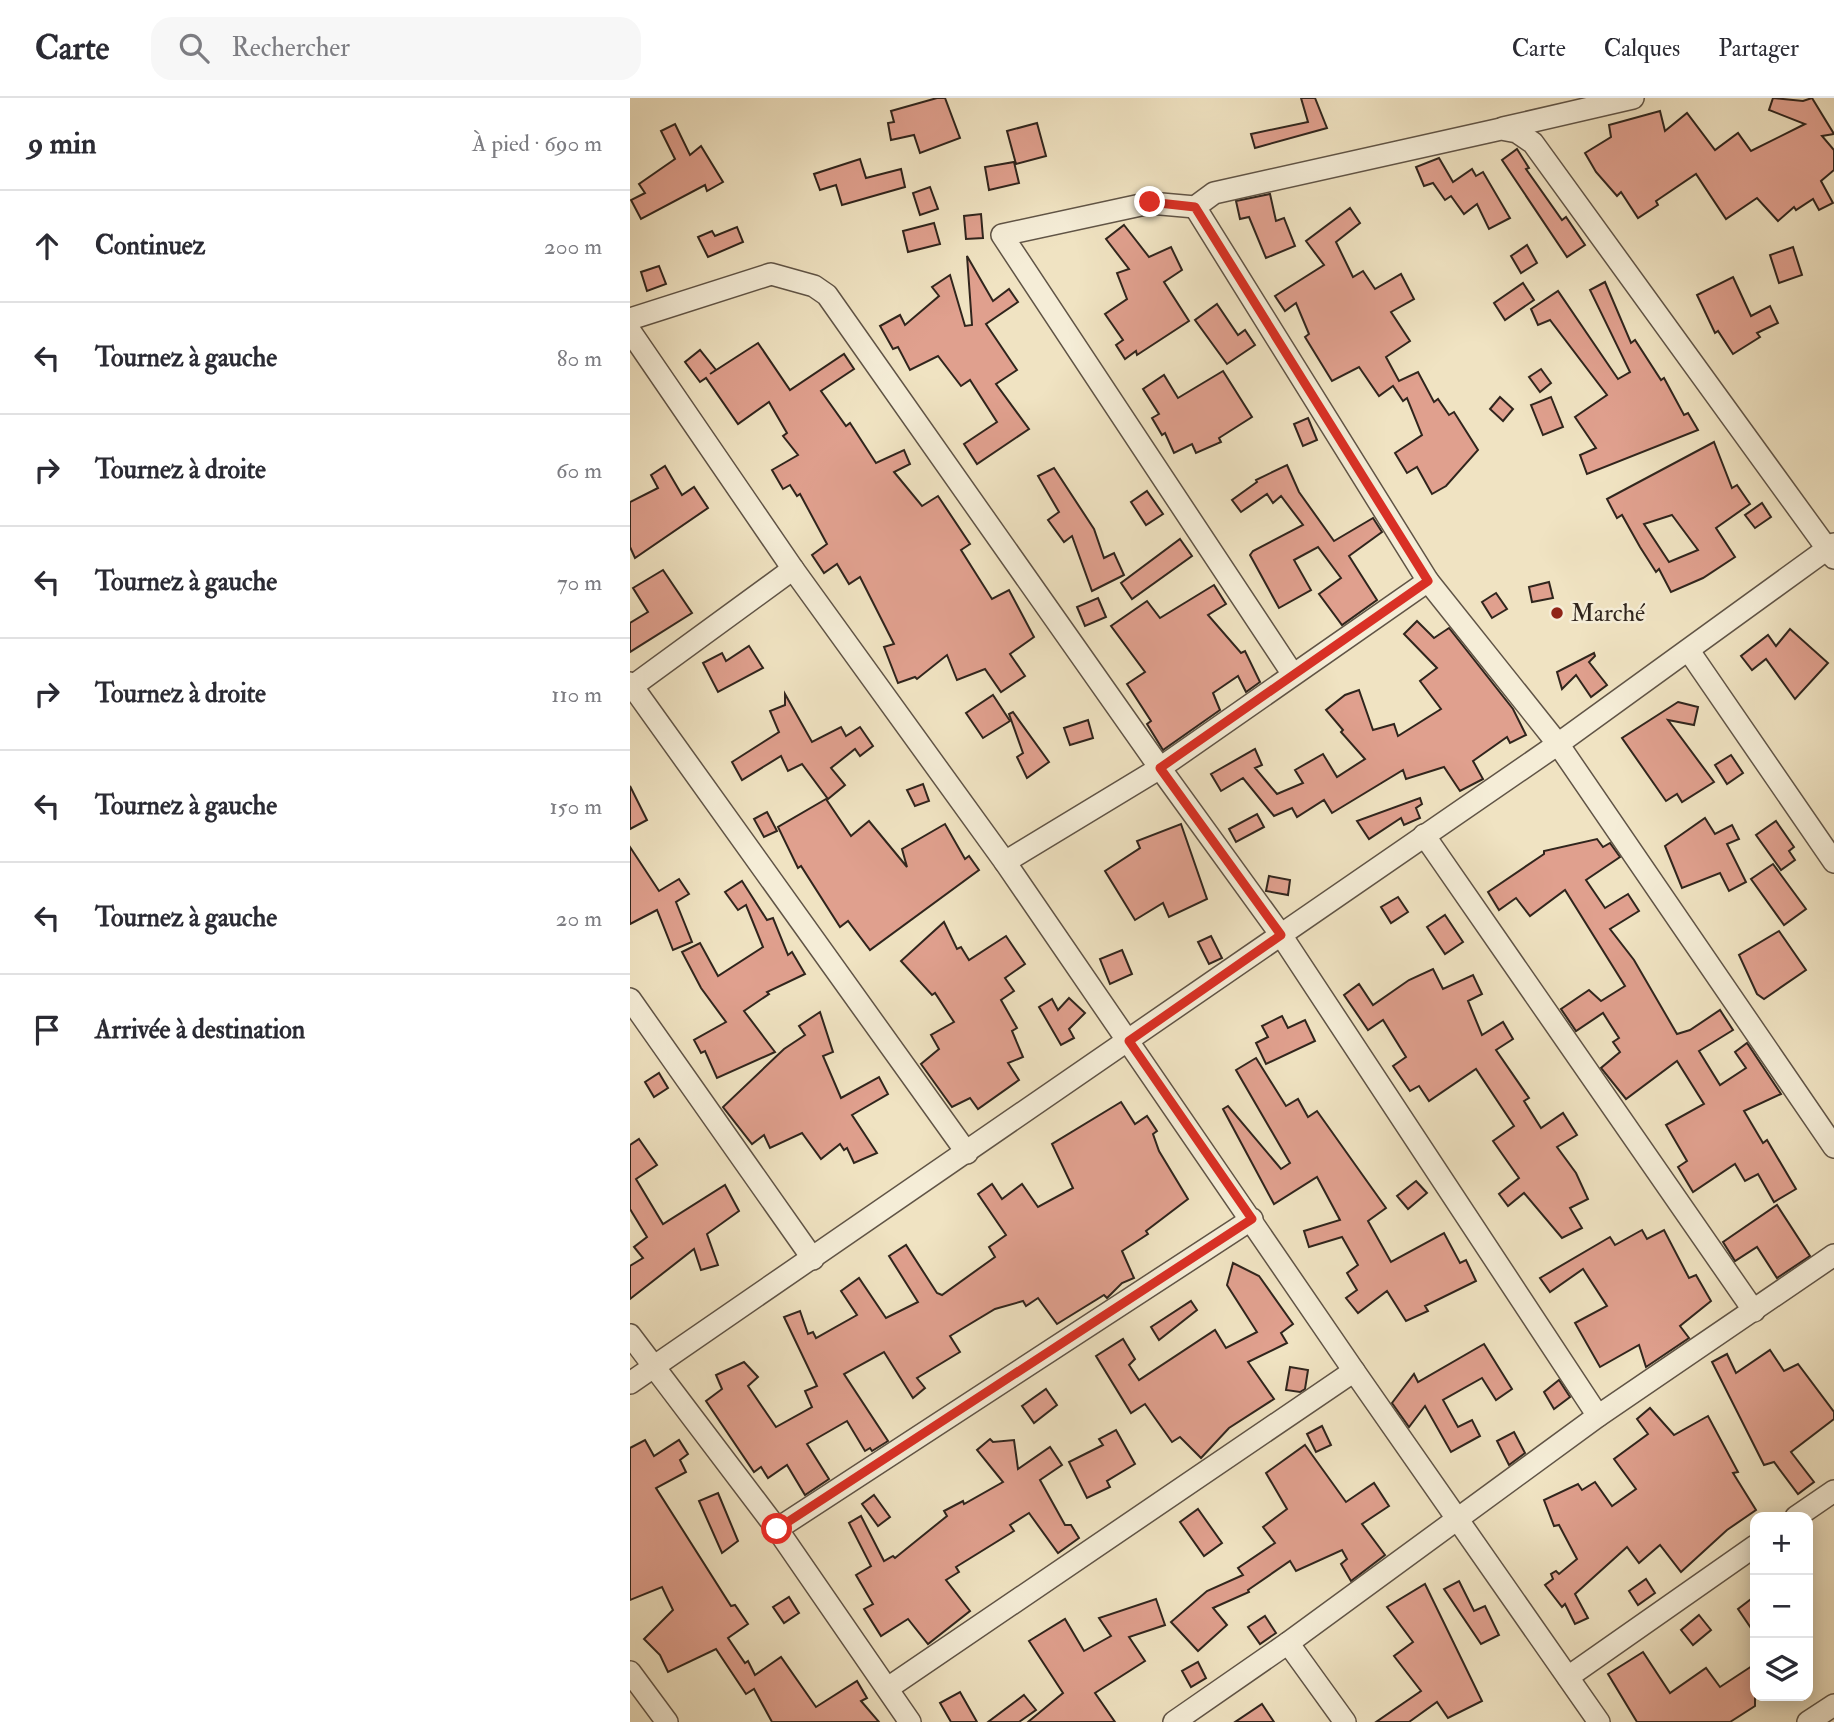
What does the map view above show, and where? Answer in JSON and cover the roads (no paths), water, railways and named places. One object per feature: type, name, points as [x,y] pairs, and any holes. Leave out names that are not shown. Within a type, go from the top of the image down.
[{"type":"street","points":[[1292,673],[1002,235],[1150,202],[1195,207],[1214,193],[1633,98]]},
{"type":"street","points":[[630,1383],[1558,744],[1832,550],[1533,143],[1517,132],[1501,128]]},
{"type":"street","points":[[1195,207],[1428,581],[1558,744],[1834,1147]]},
{"type":"street","points":[[630,319],[771,274],[814,286],[827,295],[1281,935],[1598,1416]]},
{"type":"street","points":[[630,331],[793,569],[1006,862],[1354,1371],[1599,1722]]},
{"type":"street","points":[[793,569],[631,686],[967,1153]]},
{"type":"street","points":[[1006,862],[1160,768],[1292,673],[1428,581]]},
{"type":"street","points":[[1689,651],[1834,862]]},
{"type":"street","points":[[1424,835],[1754,1311]]},
{"type":"street","points":[[630,999],[813,1259]]},
{"type":"street","points":[[777,1529],[1252,1219]]},
{"type":"street","points":[[1174,1722],[1288,1643],[1598,1416],[1834,1255]]},
{"type":"street","points":[[630,1335],[777,1529],[910,1722]]},
{"type":"street","points":[[888,1688],[1354,1371]]},
{"type":"street","points":[[1803,1512],[1834,1491]]},
{"type":"street","points":[[1568,1677],[1750,1550]]},
{"type":"street","points":[[1288,1643],[1345,1722]]},
{"type":"street","points":[[630,1672],[667,1722]]},
{"type":"street","points":[[1808,1722],[1834,1705]]},
{"type":"place","name":"Marché","points":[[1557,613]]}]
